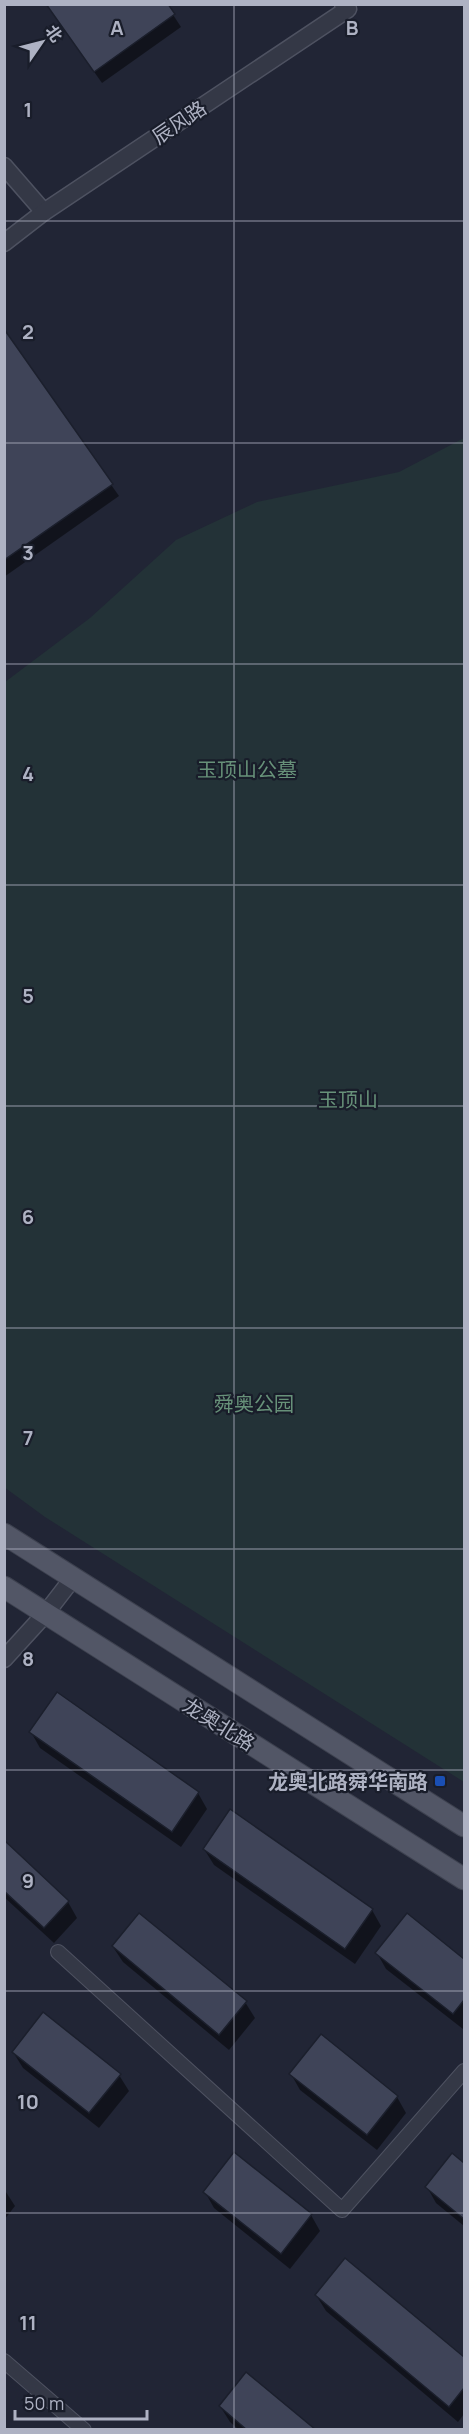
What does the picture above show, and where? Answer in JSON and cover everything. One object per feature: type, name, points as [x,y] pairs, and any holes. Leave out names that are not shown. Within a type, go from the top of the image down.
[{"type":"main road","points":[[4,1534],[465,1826]]},
{"type":"main road","name":"龙奥北路","points":[[4,1587],[465,1880]]},
{"type":"street","name":"辰风路","points":[[4,243],[44,212],[348,9],[343,4]]},
{"type":"street","points":[[4,166],[44,212]]},
{"type":"street","points":[[4,1659],[46,1613],[73,1578]]},
{"type":"street","points":[[58,1952],[342,2210],[465,2071]]},
{"type":"street","points":[[4,2361],[84,2430]]},
{"type":"green space","points":[[464,438],[464,1782],[45,1517],[4,1487],[5,682],[90,618],[176,540],[257,502],[399,472]]},
{"type":"building","points":[[46,4],[168,4],[175,14],[94,72]]},
{"type":"building","points":[[4,329],[113,484],[4,560]]},
{"type":"building","points":[[57,1692],[199,1792],[172,1832],[29,1732]]},
{"type":"building","points":[[230,1809],[373,1909],[345,1949],[203,1849]]},
{"type":"building","points":[[4,1840],[69,1901],[44,1928],[4,1891]]},
{"type":"building","points":[[139,1913],[247,2001],[219,2035],[112,1946]]},
{"type":"building","points":[[407,1913],[464,1959],[464,2000],[453,2014],[375,1953]]},
{"type":"building","points":[[43,2012],[121,2074],[89,2113],[12,2052]]},
{"type":"building","points":[[321,2034],[398,2096],[367,2135],[289,2074]]},
{"type":"building","points":[[234,2152],[312,2214],[281,2254],[203,2192]]},
{"type":"building","points":[[452,2153],[464,2163],[464,2219],[425,2187]]},
{"type":"building","points":[[345,2258],[464,2357],[464,2388],[449,2407],[315,2295]]},
{"type":"building","points":[[246,2372],[316,2430],[247,2430],[219,2406]]},
{"type":"place","name":"龙奥北路舜华南路","points":[[440,1781]]},
{"type":"park label","name":"玉顶山公墓","points":[[247,769]]},
{"type":"park label","name":"玉顶山","points":[[348,1099]]},
{"type":"park label","name":"舜奥公园","points":[[254,1403]]}]
